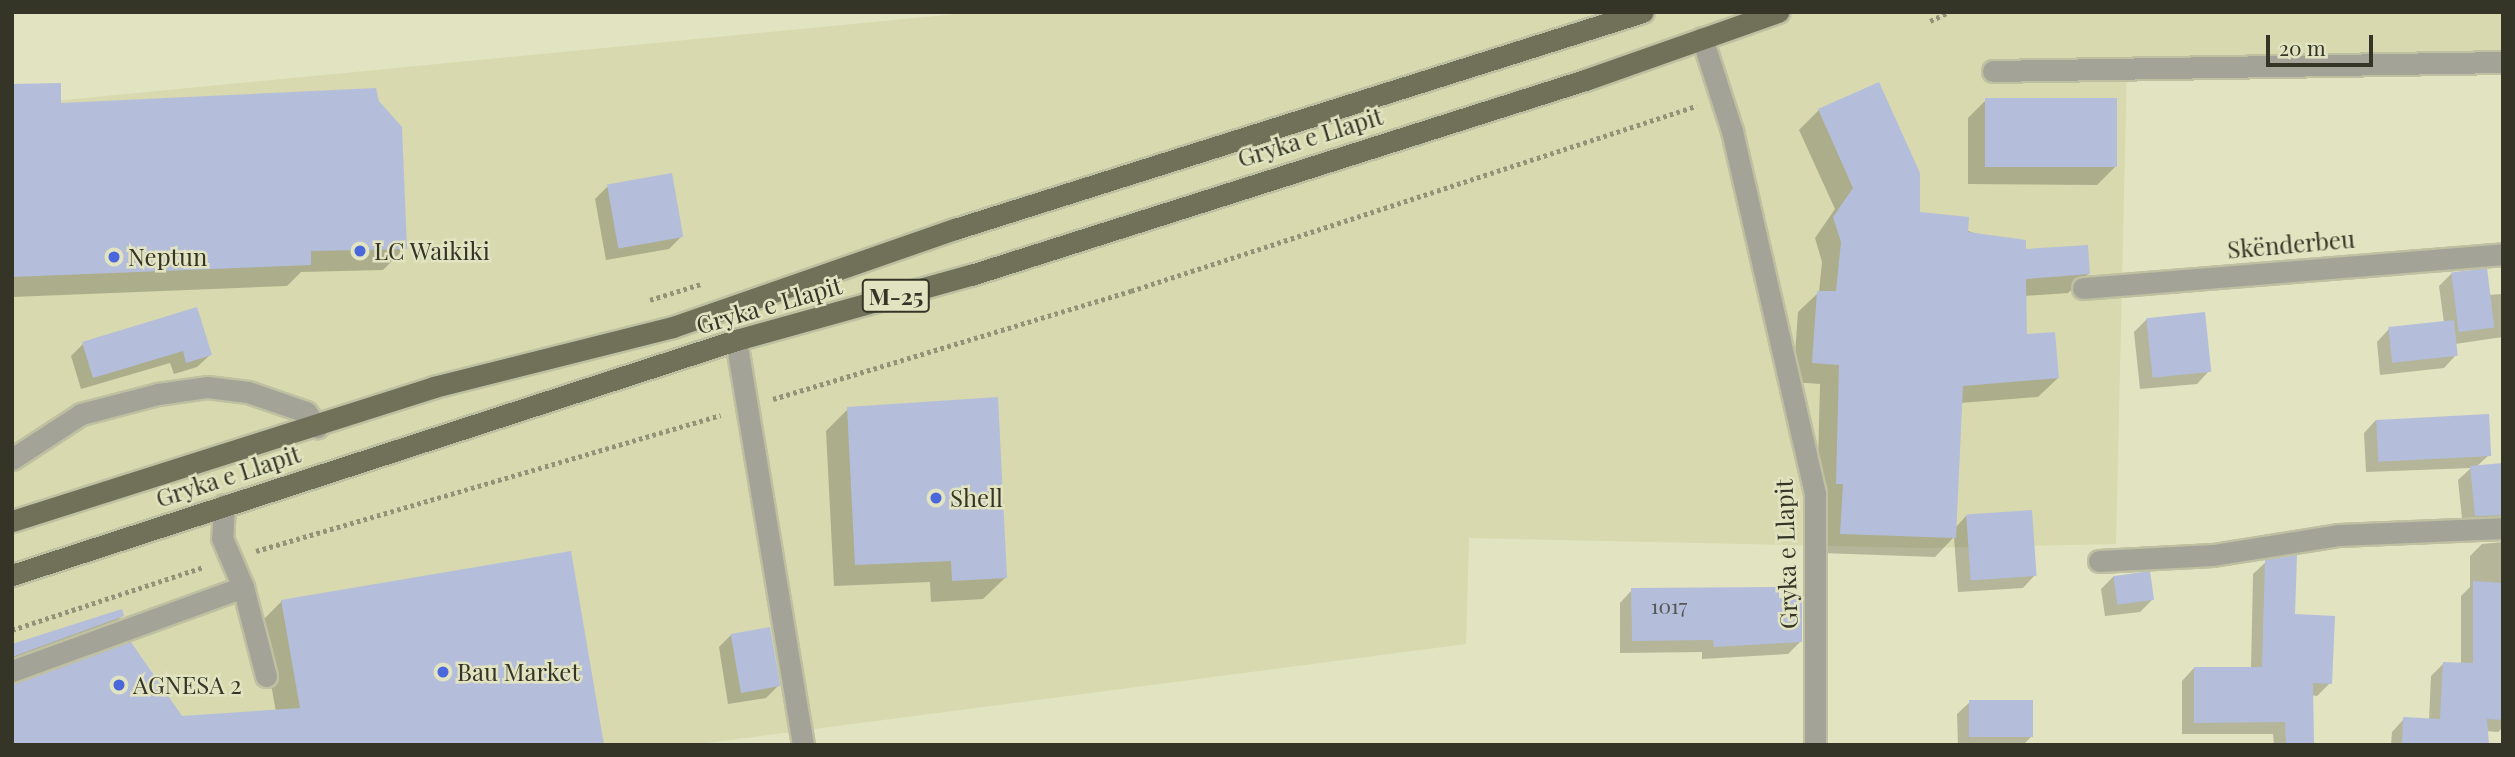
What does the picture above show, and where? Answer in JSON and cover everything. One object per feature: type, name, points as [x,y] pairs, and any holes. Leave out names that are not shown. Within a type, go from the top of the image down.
[{"type":"main road","name":"Gryka e Llapit","points":[[12,521],[317,427],[433,387],[673,327],[955,229],[1643,12]]},
{"type":"main road","name":"Gryka e Llapit","points":[[12,575],[736,341],[971,275],[1585,80],[1778,12]]},
{"type":"street","name":"Gryka e Llapit","points":[[1702,38],[1721,98],[1763,258],[1815,493],[1815,745]]},
{"type":"street","points":[[1993,71],[2503,62]]},
{"type":"street","name":"Skënderbeu","points":[[2083,288],[2503,254]]},
{"type":"street","points":[[736,341],[803,745]]},
{"type":"street","points":[[12,459],[81,414],[158,394],[206,387],[248,392],[306,411],[317,427]]},
{"type":"street","points":[[224,505],[222,538],[243,587],[267,676]]},
{"type":"street","points":[[2099,561],[2213,555],[2339,535],[2503,528]]},
{"type":"street","points":[[12,671],[243,587]]},
{"type":"path","points":[[1930,21],[1949,12]]},
{"type":"path","points":[[12,630],[231,559],[1131,291],[1721,98]]},
{"type":"shaded area","points":[[978,12],[2503,12],[2503,58],[2127,63],[2116,544],[1926,548],[1469,538],[1466,644],[691,745],[12,745],[12,105]]},
{"type":"building","points":[[1879,82],[1920,173],[1920,212],[1969,217],[1968,232],[2026,240],[2026,249],[2088,245],[2090,274],[2026,279],[2027,334],[2055,332],[2059,378],[1963,386],[1956,538],[1840,534],[1843,484],[1836,484],[1839,365],[1812,363],[1817,291],[1836,291],[1841,242],[1833,217],[1853,188],[1818,109]]},
{"type":"building","points":[[61,83],[61,103],[376,88],[379,101],[402,127],[407,249],[311,251],[311,265],[12,277],[12,84]]},
{"type":"building","points":[[1985,98],[2117,98],[2117,167],[1985,167]]},
{"type":"building","points":[[672,173],[683,237],[618,248],[607,184]]},
{"type":"building","points":[[2487,268],[2494,328],[2459,332],[2451,272]]},
{"type":"building","points":[[197,307],[212,355],[186,363],[183,351],[93,378],[82,342]]},
{"type":"building","points":[[2205,312],[2211,372],[2153,378],[2146,318]]},
{"type":"building","points":[[2454,320],[2458,356],[2392,363],[2388,327]]},
{"type":"building","points":[[998,397],[1007,578],[952,581],[951,561],[855,565],[847,407]]},
{"type":"building","points":[[2489,414],[2491,456],[2378,462],[2376,420]]},
{"type":"building","points":[[2503,463],[2503,515],[2475,516],[2470,466]]},
{"type":"building","points":[[2032,510],[2037,576],[1971,580],[1966,515]]},
{"type":"building","name":"Bau Market","points":[[571,551],[604,745],[12,745],[12,684],[131,642],[182,716],[300,708],[281,600]]},
{"type":"building","points":[[2297,555],[2295,614],[2335,616],[2332,684],[2313,683],[2314,745],[2286,745],[2285,722],[2194,723],[2194,667],[2262,667],[2265,560]]},
{"type":"building","points":[[2150,571],[2154,600],[2117,605],[2113,576]]},
{"type":"building","points":[[2473,581],[2503,583],[2503,720],[2487,719],[2489,745],[2402,745],[2403,717],[2440,719],[2443,662],[2473,663]]},
{"type":"building","points":[[1779,587],[1779,598],[1802,599],[1802,642],[1714,647],[1713,640],[1632,641],[1631,588]]},
{"type":"building","points":[[122,609],[124,616],[12,657],[12,644]]},
{"type":"building","points":[[770,627],[780,686],[741,693],[731,634]]},
{"type":"building","points":[[1969,700],[2033,700],[2033,737],[1969,737]]},
{"type":"place","name":"LC Waikiki","points":[[360,251]]},
{"type":"place","name":"Neptun","points":[[114,257]]},
{"type":"place","name":"Shell","points":[[936,498]]},
{"type":"place","name":"Bau Market","points":[[443,672]]},
{"type":"place","name":"AGNESA 2","points":[[119,685]]}]
